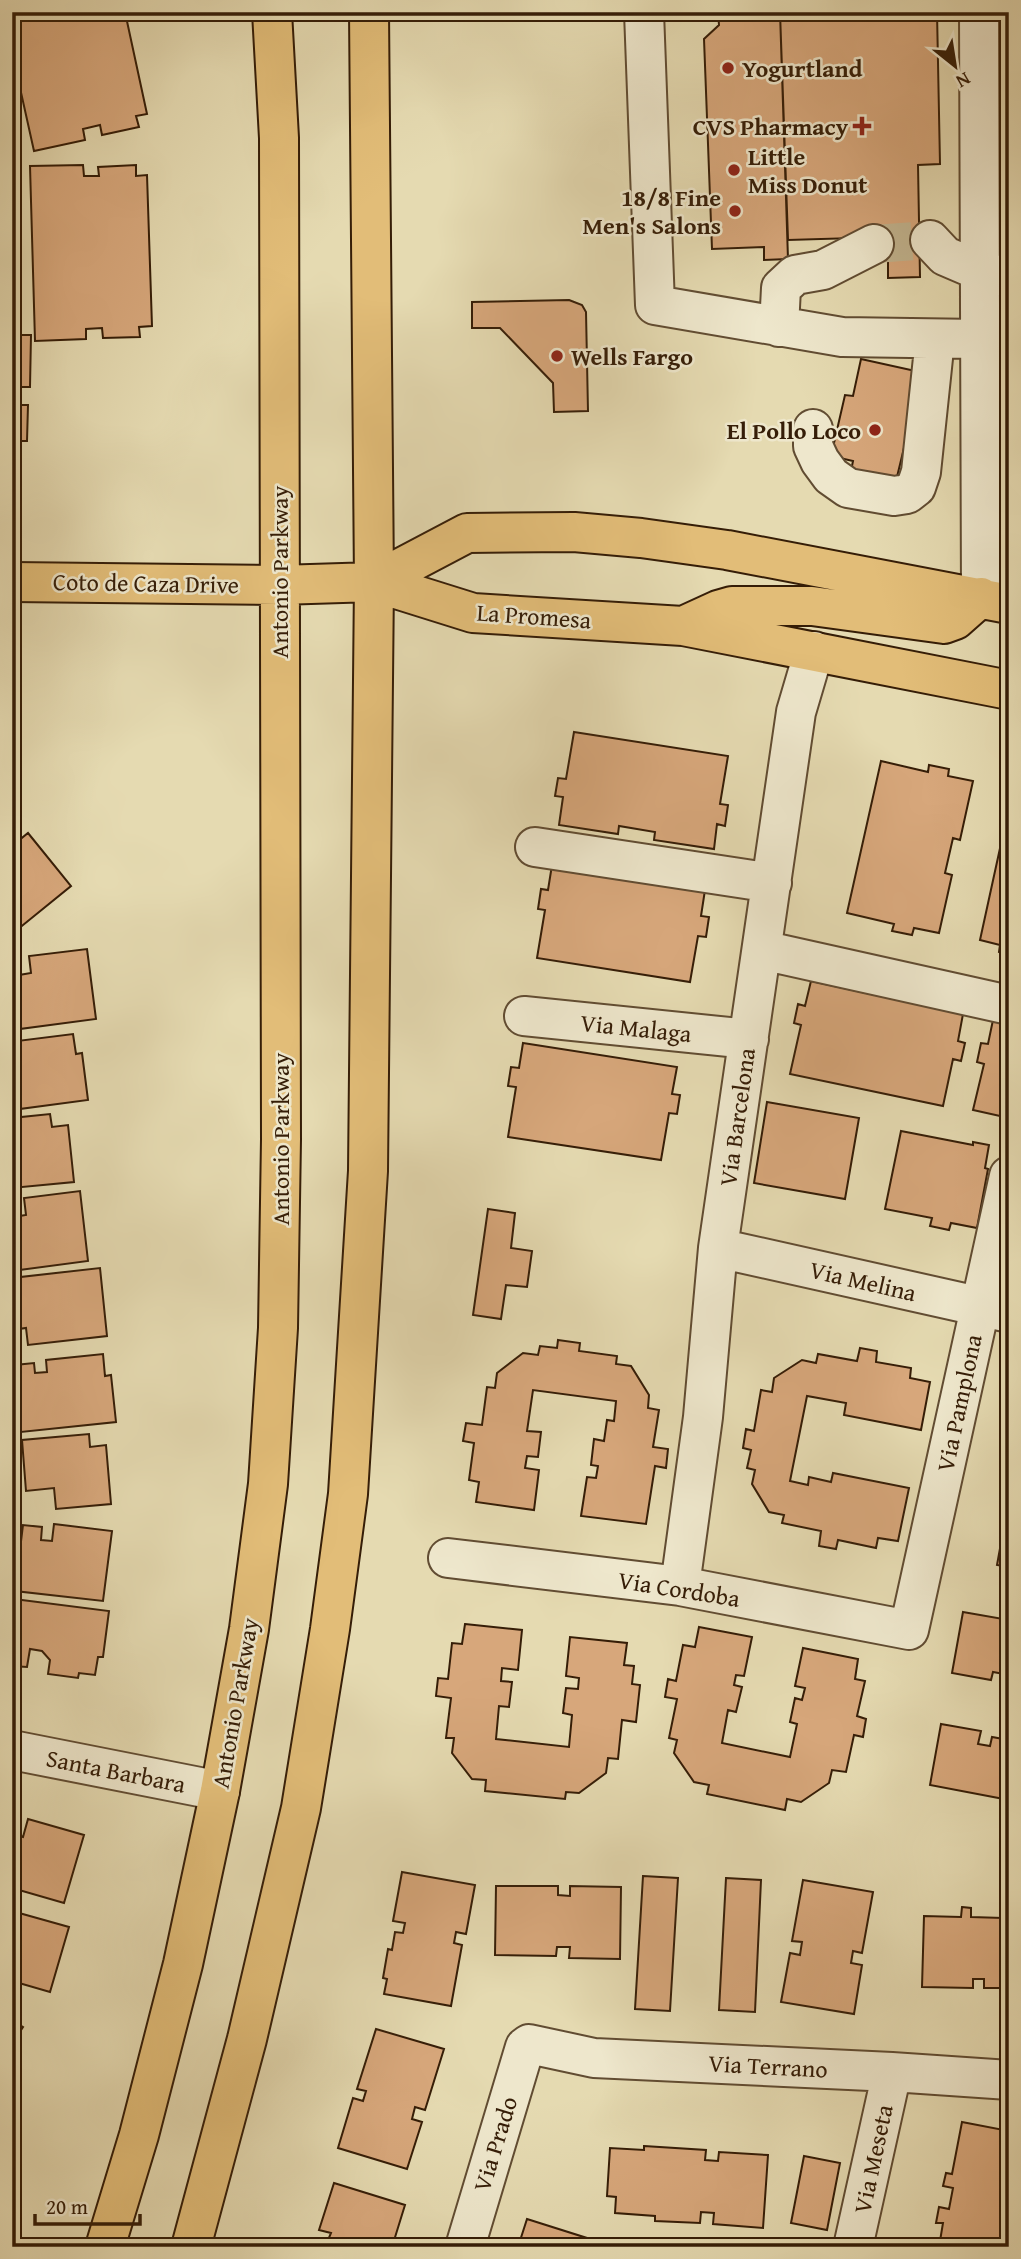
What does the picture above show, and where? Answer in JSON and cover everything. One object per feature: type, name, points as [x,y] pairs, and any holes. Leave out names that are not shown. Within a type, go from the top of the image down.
[{"type":"main road","name":"Antonio Parkway","points":[[105,2247],[139,2135],[183,1964],[220,1791],[250,1629],[268,1484],[278,1328],[281,1139],[279,138],[272,12]]},
{"type":"main road","points":[[191,2247],[247,2039],[301,1808],[330,1629],[348,1494],[368,1171],[374,582],[369,12]]},
{"type":"main road","points":[[374,582],[467,533],[574,532],[727,550],[995,601]]},
{"type":"main road","name":"Coto de Caza Drive","points":[[12,582],[279,585],[374,582]]},
{"type":"main road","name":"La Promesa","points":[[374,582],[472,613],[683,626],[1009,690]]},
{"type":"main road","points":[[683,626],[732,606],[812,606],[944,624],[995,601]]},
{"type":"street","points":[[644,12],[655,305],[842,337],[981,339]]},
{"type":"street","points":[[979,12],[995,274],[981,339],[995,601]]},
{"type":"street","points":[[935,253],[995,274]]},
{"type":"street","points":[[779,327],[781,288],[795,275],[823,270],[868,255]]},
{"type":"street","points":[[813,429],[813,446],[820,461],[831,476],[848,488],[894,496],[907,494],[916,487],[921,472],[935,339]]},
{"type":"street","name":"Via Barcelona","points":[[680,1586],[702,1417],[718,1248],[796,712],[814,651]]},
{"type":"street","points":[[535,846],[772,883]]},
{"type":"street","points":[[762,950],[1009,1005]]},
{"type":"street","name":"Via Malaga","points":[[523,1016],[749,1040]]},
{"type":"street","name":"Via Pamplona","points":[[909,1630],[994,1310],[1009,1176]]},
{"type":"street","name":"Via Melina","points":[[718,1248],[994,1310]]},
{"type":"street","name":"Via Cordoba","points":[[448,1558],[680,1586],[909,1630]]},
{"type":"street","name":"Santa Barbara","points":[[12,1750],[220,1791]]},
{"type":"street","name":"Via Terrano","points":[[529,2044],[594,2058],[1009,2080]]},
{"type":"street","name":"Via Prado","points":[[465,2247],[525,2047],[529,2044]]},
{"type":"street","name":"Via Meseta","points":[[853,2247],[892,2072]]},
{"type":"building","points":[[12,12],[125,12],[147,114],[136,116],[139,127],[102,135],[100,125],[83,129],[85,140],[34,151],[12,52]]},
{"type":"building","points":[[718,12],[780,12],[788,259],[764,260],[764,247],[712,249],[704,39],[719,25]]},
{"type":"building","name":"CVS Pharmacy","points":[[780,12],[937,12],[940,164],[918,165],[920,277],[888,278],[888,237],[788,240]]},
{"type":"building","points":[[83,165],[84,176],[99,176],[98,167],[136,165],[136,176],[147,175],[152,326],[139,327],[140,337],[103,338],[102,328],[86,329],[86,339],[35,341],[30,166]]},
{"type":"building","name":"Wells Fargo","points":[[569,300],[582,305],[586,312],[588,411],[554,412],[553,383],[500,328],[472,328],[472,302]]},
{"type":"building","points":[[12,335],[31,335],[30,387],[18,387],[18,405],[28,405],[27,441],[17,441],[17,452],[12,452]]},
{"type":"building","name":"El Pollo Loco","points":[[861,359],[920,372],[909,449],[904,448],[896,481],[851,471],[853,461],[831,456],[845,395],[853,396]]},
{"type":"building","points":[[574,732],[728,756],[720,804],[728,805],[725,826],[717,824],[714,849],[654,840],[655,832],[619,826],[618,834],[559,825],[563,797],[555,796],[558,778],[566,779]]},
{"type":"building","points":[[881,761],[928,772],[929,765],[949,769],[948,776],[973,781],[960,840],[953,838],[945,873],[952,875],[939,933],[914,928],[912,935],[892,931],[894,924],[847,913]]},
{"type":"building","points":[[1009,807],[1009,954],[999,952],[1000,945],[980,940]]},
{"type":"building","points":[[28,833],[71,886],[12,934],[12,846]]},
{"type":"building","points":[[552,865],[705,890],[701,916],[709,917],[706,937],[698,936],[690,982],[537,958],[545,910],[538,909],[541,889],[548,890]]},
{"type":"building","points":[[87,949],[96,1019],[12,1030],[12,963],[18,963],[19,975],[31,973],[29,956]]},
{"type":"building","points":[[811,981],[963,1014],[958,1041],[965,1043],[961,1061],[953,1059],[943,1106],[790,1074],[801,1025],[794,1023],[798,1004],[805,1006]]},
{"type":"building","points":[[993,1020],[1009,1023],[1009,1118],[973,1110],[984,1064],[977,1062],[981,1043],[988,1044]]},
{"type":"building","points":[[73,1034],[76,1054],[82,1053],[88,1100],[12,1110],[12,1053],[19,1052],[17,1041]]},
{"type":"building","points":[[523,1043],[677,1067],[672,1094],[680,1095],[677,1114],[669,1113],[661,1160],[508,1137],[516,1087],[508,1086],[511,1067],[519,1068]]},
{"type":"building","points":[[767,1102],[859,1118],[845,1199],[754,1183]]},
{"type":"building","points":[[50,1114],[52,1127],[68,1125],[74,1182],[12,1188],[12,1118]]},
{"type":"building","points":[[901,1131],[973,1145],[973,1142],[989,1145],[985,1168],[988,1169],[977,1228],[951,1223],[949,1230],[930,1226],[932,1218],[885,1209]]},
{"type":"building","points":[[80,1191],[88,1261],[12,1271],[12,1211],[13,1217],[26,1215],[24,1198]]},
{"type":"building","points":[[488,1209],[515,1213],[511,1248],[532,1251],[527,1287],[506,1285],[501,1319],[473,1315]]},
{"type":"building","points":[[100,1268],[107,1336],[28,1345],[26,1328],[12,1330],[12,1278]]},
{"type":"building","points":[[558,1340],[580,1343],[579,1351],[617,1356],[616,1364],[631,1366],[649,1395],[648,1408],[659,1410],[653,1447],[668,1449],[666,1468],[655,1466],[646,1524],[581,1516],[587,1477],[596,1478],[598,1466],[591,1465],[594,1439],[604,1441],[607,1420],[614,1421],[616,1401],[533,1390],[527,1431],[541,1432],[538,1457],[527,1456],[525,1468],[539,1470],[534,1510],[476,1502],[479,1482],[469,1480],[474,1443],[463,1441],[466,1423],[482,1425],[487,1387],[495,1388],[497,1373],[523,1353],[538,1355],[540,1346],[557,1348]]},
{"type":"building","points":[[860,1348],[877,1351],[876,1362],[911,1368],[910,1378],[930,1382],[921,1430],[844,1415],[846,1403],[807,1396],[790,1481],[808,1485],[809,1477],[831,1482],[833,1473],[909,1488],[898,1541],[878,1538],[876,1548],[838,1540],[836,1549],[819,1546],[821,1531],[782,1523],[784,1515],[769,1512],[752,1484],[755,1470],[747,1468],[751,1450],[743,1448],[746,1429],[754,1431],[761,1390],[772,1392],[774,1378],[802,1360],[816,1363],[818,1354],[857,1361]]},
{"type":"building","points":[[103,1354],[105,1376],[111,1375],[116,1422],[21,1432],[15,1365],[34,1363],[35,1373],[47,1372],[46,1360]]},
{"type":"building","points":[[89,1434],[90,1447],[106,1445],[111,1504],[56,1509],[54,1488],[26,1491],[22,1440]]},
{"type":"building","points":[[1009,1510],[1009,1567],[997,1565]]},
{"type":"building","points":[[54,1524],[112,1531],[103,1601],[15,1591],[23,1525],[42,1527],[41,1540],[52,1541]]},
{"type":"building","points":[[14,1599],[109,1611],[103,1657],[98,1657],[95,1675],[79,1673],[78,1678],[48,1674],[50,1660],[42,1651],[30,1649],[27,1667],[12,1666]]},
{"type":"building","points":[[963,1612],[1009,1620],[1009,1685],[1002,1684],[1004,1674],[993,1672],[991,1680],[952,1673]]},
{"type":"building","points":[[465,1624],[522,1630],[518,1670],[502,1668],[501,1681],[512,1682],[509,1707],[499,1706],[496,1739],[569,1747],[572,1715],[563,1713],[566,1688],[578,1689],[579,1678],[566,1676],[570,1637],[627,1643],[624,1665],[634,1666],[632,1684],[640,1685],[636,1722],[622,1720],[618,1759],[608,1758],[606,1773],[579,1793],[566,1792],[565,1799],[485,1791],[486,1780],[472,1779],[452,1753],[454,1738],[446,1738],[451,1698],[436,1696],[438,1678],[448,1679],[452,1643],[462,1644]]},
{"type":"building","points":[[699,1627],[752,1637],[744,1676],[736,1675],[734,1685],[742,1687],[736,1712],[728,1710],[722,1743],[790,1757],[797,1724],[790,1722],[795,1698],[802,1700],[805,1688],[795,1686],[803,1648],[858,1659],[855,1679],[865,1681],[857,1716],[866,1719],[863,1737],[854,1735],[846,1772],[832,1770],[829,1783],[801,1802],[787,1799],[785,1810],[707,1794],[709,1785],[694,1782],[674,1753],[677,1740],[669,1738],[677,1699],[665,1697],[668,1679],[676,1681],[683,1645],[695,1647]]},
{"type":"building","points":[[941,1724],[981,1731],[978,1744],[990,1746],[992,1737],[1009,1740],[1009,1800],[930,1785]]},
{"type":"building","points":[[28,1819],[84,1835],[64,1903],[12,1888],[12,1834],[23,1837]]},
{"type":"building","points":[[402,1872],[475,1885],[466,1934],[456,1932],[454,1943],[462,1945],[451,2006],[384,1994],[387,1979],[383,1978],[388,1949],[392,1950],[395,1932],[403,1933],[405,1923],[393,1921]]},
{"type":"building","points":[[643,1876],[678,1878],[670,2011],[635,2009]]},
{"type":"building","points":[[726,1878],[761,1880],[755,2012],[719,2010]]},
{"type":"building","points":[[803,1880],[873,1892],[862,1953],[853,1951],[851,1963],[862,1965],[854,2014],[781,2002],[790,1953],[800,1955],[802,1942],[792,1941]]},
{"type":"building","points":[[496,1886],[558,1886],[558,1895],[570,1896],[570,1886],[621,1887],[620,1959],[569,1958],[570,1947],[557,1947],[556,1956],[495,1955]]},
{"type":"building","points":[[962,1907],[971,1908],[971,1917],[1003,1918],[1003,1909],[1009,1909],[1009,1997],[1000,1997],[1000,1988],[984,1988],[984,1979],[973,1979],[973,1988],[922,1987],[924,1916],[961,1917]]},
{"type":"building","points":[[12,1911],[69,1927],[50,1992],[12,1981]]},
{"type":"building","points":[[12,2020],[23,2027],[12,2044]]},
{"type":"building","points":[[376,2029],[444,2049],[425,2110],[415,2107],[412,2119],[422,2122],[407,2169],[338,2148],[353,2098],[363,2101],[366,2091],[357,2089]]},
{"type":"building","points":[[962,2122],[1009,2131],[1009,2247],[939,2247],[943,2223],[936,2223],[939,2207],[949,2209],[953,2188],[943,2186],[946,2173],[952,2174]]},
{"type":"building","points":[[644,2146],[706,2150],[705,2160],[718,2161],[719,2152],[768,2155],[763,2228],[713,2224],[714,2213],[701,2212],[700,2223],[655,2221],[655,2216],[615,2213],[616,2197],[607,2196],[610,2148],[644,2150]]},
{"type":"building","points":[[804,2156],[840,2163],[827,2230],[791,2223]]},
{"type":"building","points":[[334,2183],[405,2205],[392,2247],[318,2247],[319,2243],[326,2245],[331,2233],[319,2230]]},
{"type":"building","points":[[527,2219],[587,2238],[584,2247],[518,2247]]},
{"type":"tunnel","points":[[874,244],[930,240]]},
{"type":"place","name":"Yogurtland","points":[[728,68]]},
{"type":"place","name":"CVS Pharmacy","points":[[862,126]]},
{"type":"place","name":"Little Miss Donut","points":[[734,170]]},
{"type":"place","name":"18/8 Fine Men's Salons","points":[[735,211]]},
{"type":"place","name":"Wells Fargo","points":[[557,356]]},
{"type":"place","name":"El Pollo Loco","points":[[875,430]]}]
